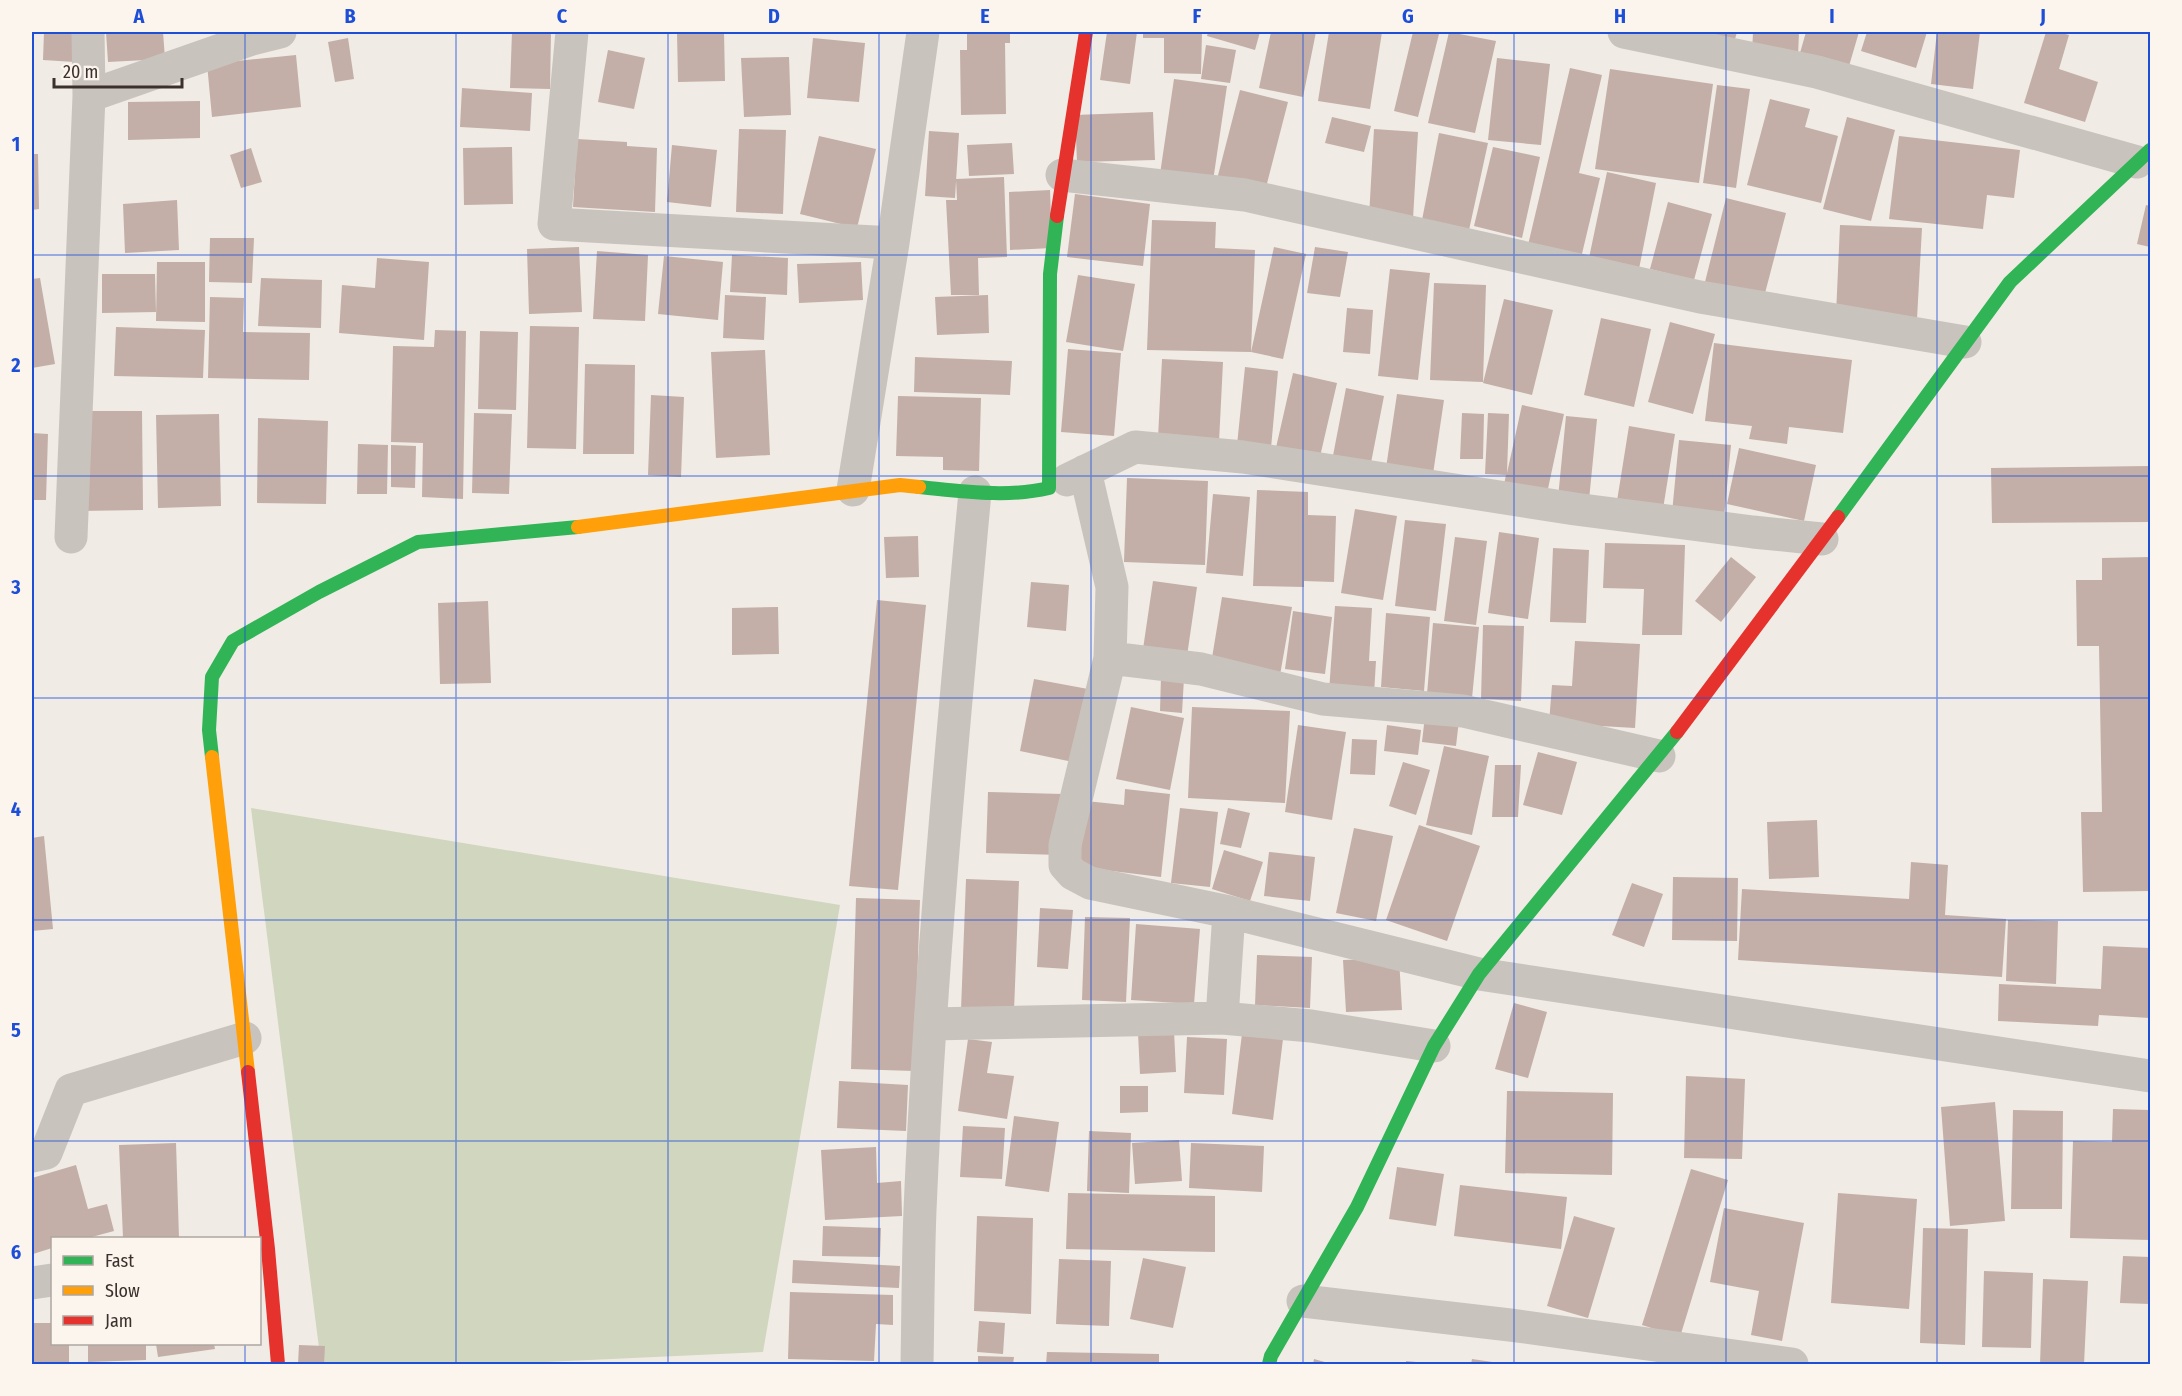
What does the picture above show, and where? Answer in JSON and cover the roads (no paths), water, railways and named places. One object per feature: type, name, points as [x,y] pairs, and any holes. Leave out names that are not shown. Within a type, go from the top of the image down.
[{"type":"street","points":[[71,537],[89,96],[88,32]]},
{"type":"street","points":[[89,96],[252,39],[280,32]]},
{"type":"street","points":[[572,32],[554,224],[893,243]]},
{"type":"street","points":[[853,490],[893,243],[923,32]]},
{"type":"street","points":[[1049,488],[1050,273],[1062,175],[1086,32]]},
{"type":"street","points":[[1624,32],[1817,72],[2144,156]]},
{"type":"street","points":[[1269,1365],[1271,1356],[1358,1207],[1434,1046],[1479,974],[1659,756],[1822,539],[2010,282],[2144,156]]},
{"type":"street","points":[[1062,175],[1245,195],[1700,297],[1965,342]]},
{"type":"street","points":[[278,1365],[264,1250],[245,1038],[209,730],[212,677],[233,641],[319,592],[418,542],[538,532],[900,485],[975,492],[1032,492],[1049,488],[1135,447],[1243,457],[1575,508],[1822,539]]},
{"type":"street","points":[[1085,471],[1112,587],[1110,658],[1065,845],[1065,865],[1073,874],[1090,883],[1229,912],[1479,974],[2151,1076]]},
{"type":"street","points":[[917,1365],[920,1212],[930,1024],[946,805],[975,492]]},
{"type":"street","points":[[1110,658],[1201,669],[1323,699],[1463,711],[1659,756]]},
{"type":"street","points":[[1222,1018],[1229,912]]},
{"type":"street","points":[[930,1024],[1222,1018],[1311,1026],[1434,1046]]},
{"type":"street","points":[[32,1156],[46,1153],[72,1090],[245,1038]]},
{"type":"street","points":[[32,1283],[51,1280]]},
{"type":"street","points":[[1303,1301],[1510,1325],[1792,1365]]}]
